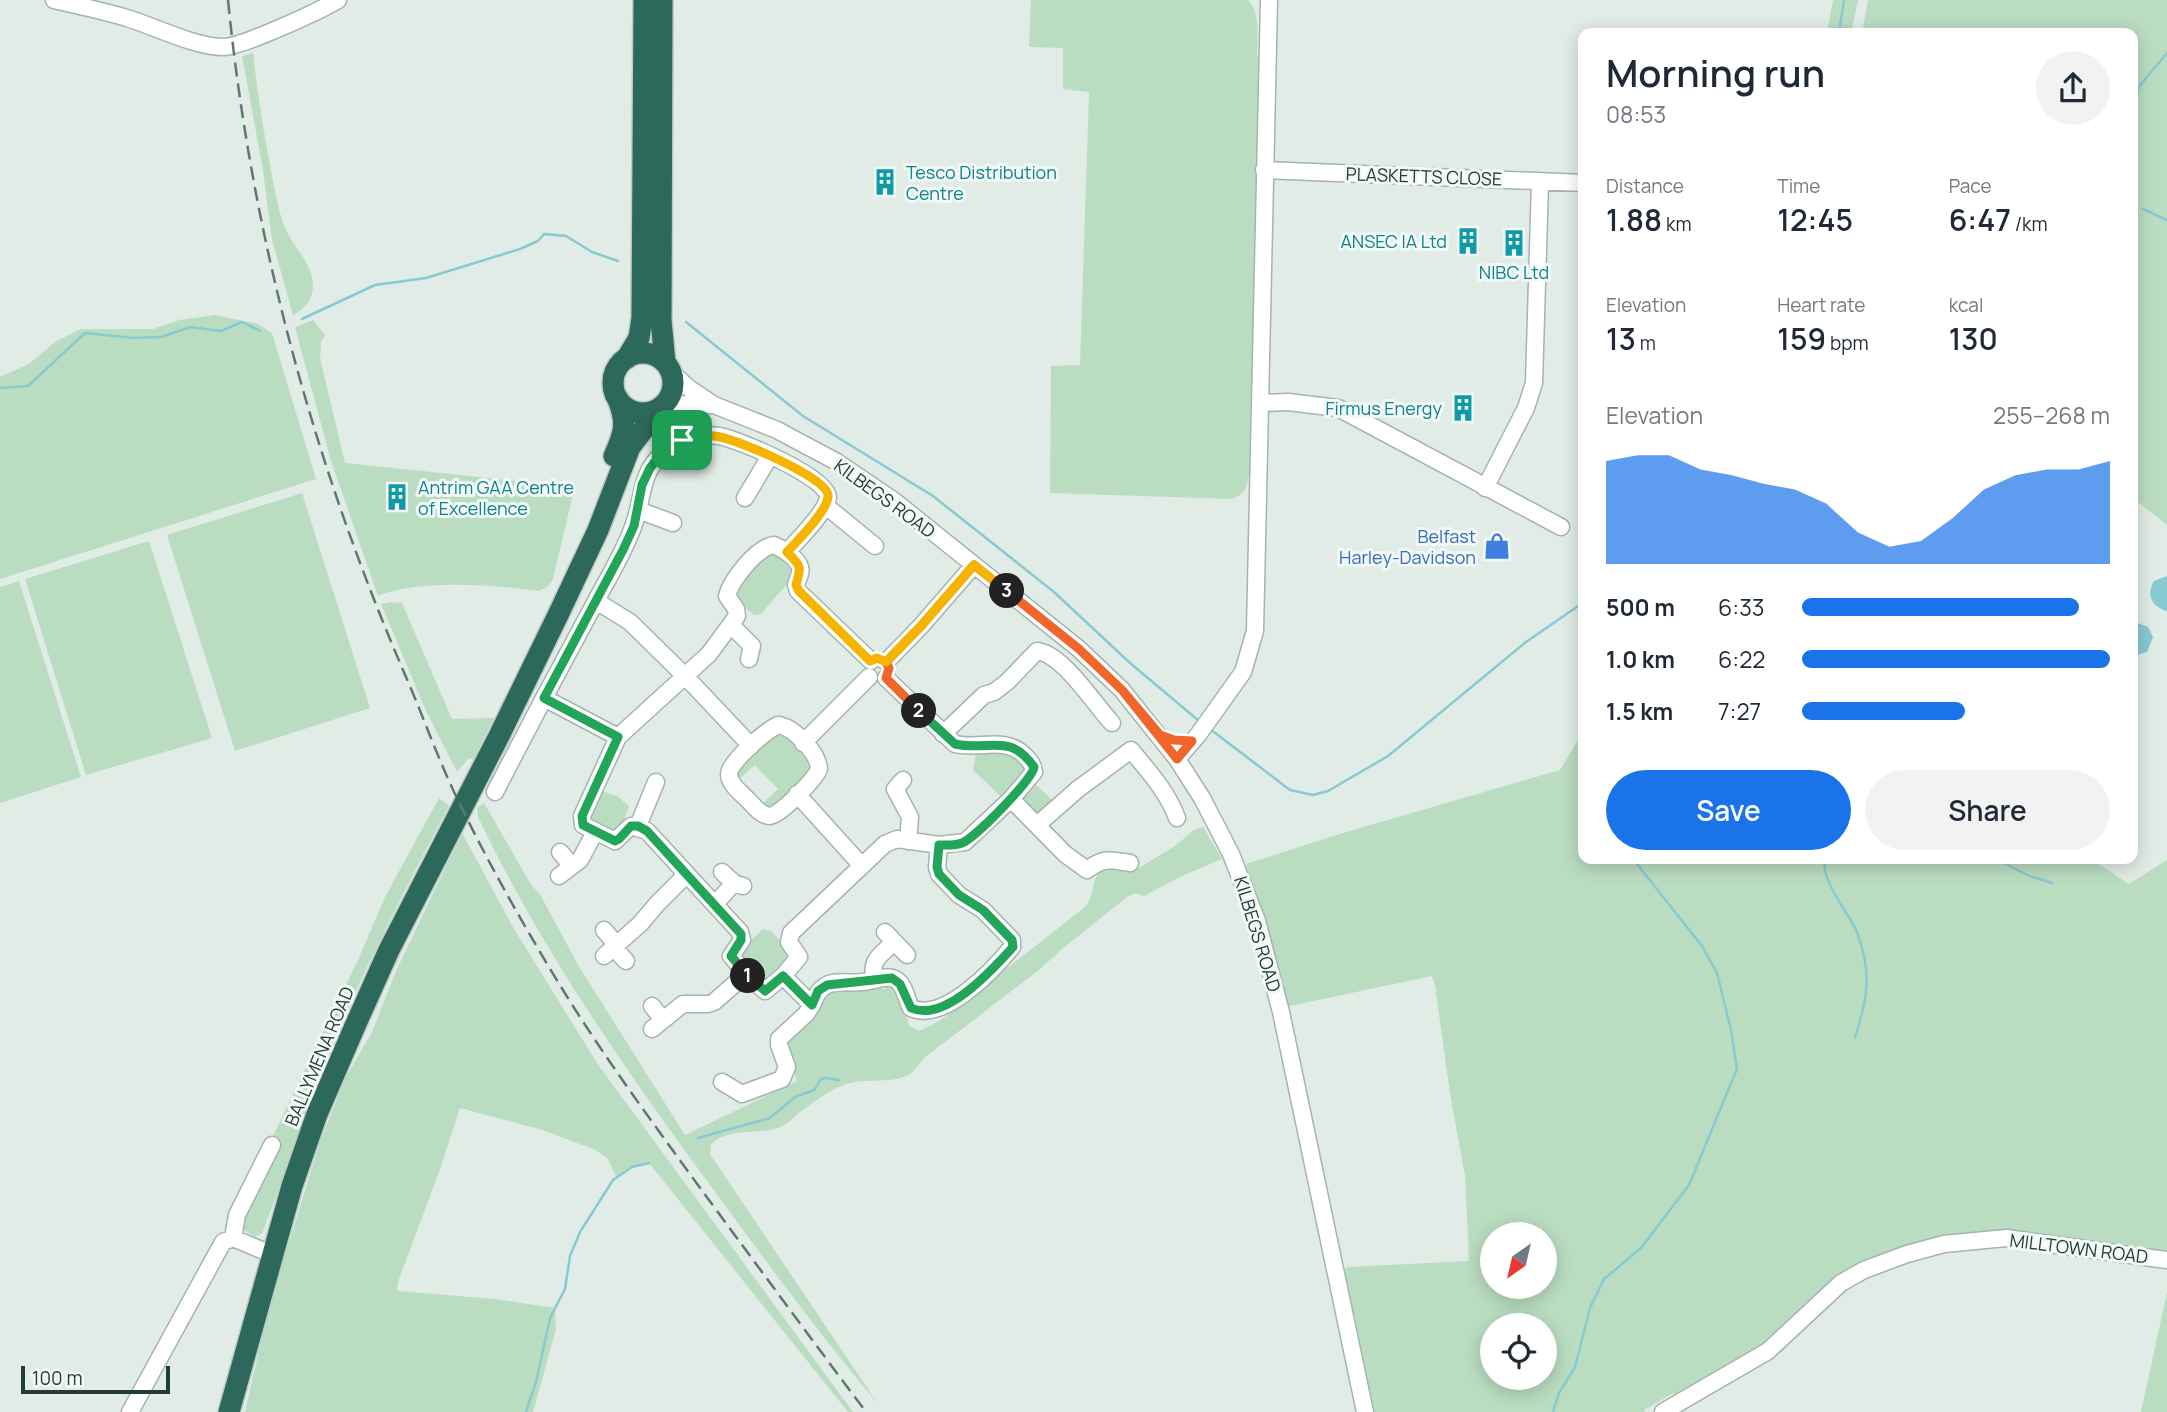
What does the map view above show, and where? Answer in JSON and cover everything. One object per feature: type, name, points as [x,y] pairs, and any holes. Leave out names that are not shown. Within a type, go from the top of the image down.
[{"type":"highway","points":[[644,0],[642,318],[639,338],[614,378],[618,398],[633,410],[651,411],[662,406],[673,386],[661,320],[662,0]]},
{"type":"highway","points":[[627,358],[647,353],[668,367]]},
{"type":"highway","name":"BALLYMENA ROAD","points":[[499,736],[603,477],[620,443],[625,428],[618,398]]},
{"type":"highway","name":"BALLYMENA ROAD","points":[[229,1412],[271,1254],[317,1114],[389,950],[499,736],[598,530],[630,447],[662,406]]},
{"type":"street","points":[[54,0],[222,47],[233,46],[258,36],[338,0]]},
{"type":"street","points":[[1177,759],[1243,672],[1255,631],[1269,0]]},
{"type":"street","name":"PLASKETTS CLOSE","points":[[1264,170],[1578,183]]},
{"type":"street","points":[[1485,488],[1526,408],[1534,383],[1540,181]]},
{"type":"street","name":"KILBEGS ROAD","points":[[668,367],[690,389],[714,405],[777,430],[837,462],[893,500],[1079,649],[1122,690],[1177,759],[1202,798],[1231,854],[1257,921],[1281,1012],[1365,1412]]},
{"type":"street","points":[[1260,403],[1288,402],[1338,408],[1561,527]]},
{"type":"street","name":"KILBEGS ROAD","points":[[662,406],[714,405]]},
{"type":"street","points":[[504,786],[544,698],[623,550],[638,510],[642,485],[650,468],[662,453],[682,440],[718,436],[770,456],[824,486],[828,494],[826,506],[787,552]]},
{"type":"street","points":[[745,498],[770,456]]},
{"type":"street","points":[[826,506],[875,546]]},
{"type":"street","points":[[638,510],[673,523]]},
{"type":"street","points":[[770,545],[778,546],[787,552],[800,567],[796,585],[799,591],[943,734],[959,745],[1002,744],[1014,747],[1024,754],[1034,767],[1034,772],[1011,799],[965,842],[939,845],[897,839],[885,844],[791,933],[789,942],[799,957],[783,976],[765,991],[731,956],[741,940],[741,934],[647,831],[638,826],[629,827],[615,841],[583,825],[581,820],[618,737],[709,654],[731,625],[737,613],[727,594],[755,555],[770,545]]},
{"type":"street","points":[[803,743],[921,626],[974,565]]},
{"type":"street","points":[[596,601],[630,622],[751,746]]},
{"type":"street","points":[[731,625],[755,650]]},
{"type":"street","points":[[943,734],[984,695],[999,688],[1037,651],[1051,657],[1067,671],[1112,723]]},
{"type":"street","points":[[544,698],[618,737]]},
{"type":"street","points":[[778,725],[792,731],[803,743],[816,758],[819,769],[776,814],[769,816],[760,813],[730,778],[732,765],[778,725]]},
{"type":"street","points":[[1160,735],[1174,740],[1195,738]]},
{"type":"street","points":[[1037,825],[1127,745],[1170,800],[1177,818]]},
{"type":"street","points":[[638,826],[656,782]]},
{"type":"street","points":[[893,785],[910,817],[908,841]]},
{"type":"street","points":[[797,794],[862,866]]},
{"type":"street","points":[[1011,799],[1087,875],[1098,861],[1130,863]]},
{"type":"street","points":[[560,852],[565,871],[585,853],[595,832]]},
{"type":"street","points":[[722,1082],[742,1094],[782,1079],[787,1067],[779,1045],[780,1037],[806,1014],[818,991],[827,985],[897,979],[911,1008],[926,1010],[944,1005],[973,989],[1021,945],[1012,940],[983,910],[959,895],[939,874],[939,845]]},
{"type":"street","points":[[611,949],[640,924],[687,874]]},
{"type":"street","points":[[715,904],[733,880]]},
{"type":"street","points":[[604,930],[611,949],[626,961]]},
{"type":"street","points":[[875,980],[872,972],[874,963],[889,937],[907,955]]},
{"type":"street","points":[[652,1006],[658,1024],[685,1002],[714,1002],[746,974]]},
{"type":"street","points":[[783,976],[812,1005]]},
{"type":"street","points":[[233,1238],[237,1215],[272,1145]]},
{"type":"street","points":[[130,1412],[223,1242],[233,1238],[271,1254]]},
{"type":"street","name":"MILLTOWN ROAD","points":[[1664,1412],[1768,1352],[1841,1283],[1864,1270],[1907,1254],[1944,1244],[2006,1238],[2167,1260]]},
{"type":"green space","points":[[1031,0],[1248,0],[1255,12],[1257,55],[1263,62],[1249,474],[1245,490],[1232,499],[1050,493],[1051,366],[1080,365],[1089,92],[1063,89],[1063,48],[1029,47]]},
{"type":"green space","points":[[1833,0],[1858,0],[1852,28],[1828,28]]},
{"type":"green space","points":[[1868,0],[2167,0],[2167,525],[2138,502],[2138,28],[1863,28]]},
{"type":"green space","points":[[253,53],[279,209],[286,231],[312,277],[313,291],[310,300],[293,315],[272,240],[263,170],[242,56]]},
{"type":"green space","points":[[215,315],[258,324],[272,333],[316,479],[0,579],[0,377],[29,364],[55,342],[81,329],[153,329],[179,320]]},
{"type":"green space","points":[[313,320],[325,335],[321,342],[320,358],[345,463],[565,486],[574,490],[553,579],[548,586],[539,591],[480,585],[435,585],[378,596],[331,461],[295,327]]},
{"type":"green space","points":[[302,493],[370,708],[235,751],[167,535]]},
{"type":"green space","points":[[149,541],[212,738],[86,775],[25,579]]},
{"type":"green space","points":[[775,552],[792,567],[793,577],[761,614],[754,615],[734,599],[733,592],[763,553]]},
{"type":"green space","points":[[19,581],[81,777],[0,803],[0,587]]},
{"type":"green space","points":[[402,603],[452,719],[494,718],[473,760],[469,758],[457,772],[426,711],[381,604]]},
{"type":"green space","points":[[781,735],[800,751],[807,762],[809,774],[769,811],[762,804],[778,789],[755,765],[739,779],[735,773],[772,738]]},
{"type":"green space","points":[[1578,740],[1578,864],[2099,864],[2129,884],[2167,860],[2167,1256],[1993,1232],[1872,1262],[1766,1349],[1684,1395],[1672,1394],[1644,1410],[1645,1412],[1371,1412],[1341,1273],[1348,1267],[1469,1261],[1465,1176],[1435,985],[1432,976],[1285,1007],[1246,864],[1560,770]]},
{"type":"green space","points":[[977,749],[1011,752],[1028,770],[1002,798],[973,770]]},
{"type":"green space","points":[[1035,784],[1053,801],[1038,813],[1027,805],[1023,797]]},
{"type":"green space","points":[[602,791],[617,796],[629,806],[621,828],[615,832],[591,824],[588,817]]},
{"type":"green space","points":[[439,798],[449,806],[345,1015],[308,1105],[262,1233],[255,1237],[241,1228],[272,1138],[358,960],[385,897]]},
{"type":"green space","points":[[484,803],[530,883],[541,896],[578,965],[685,1135],[797,1081],[784,1045],[829,990],[880,986],[883,990],[890,983],[901,999],[909,1025],[919,1031],[941,1020],[1085,907],[1096,877],[1102,869],[1132,872],[1175,846],[1194,830],[1203,827],[1222,859],[1144,896],[1135,893],[1127,897],[1039,970],[924,1058],[910,1074],[897,1079],[846,1084],[822,1096],[781,1127],[727,1135],[711,1144],[710,1154],[878,1404],[753,1244],[648,1100],[586,1008],[529,914],[478,817],[477,808]]},
{"type":"green space","points":[[462,833],[514,929],[599,1066],[853,1412],[848,1412],[649,1163],[632,1167],[616,1177],[608,1159],[596,1150],[539,1129],[460,1108],[397,1291],[494,1299],[555,1308],[556,1329],[533,1412],[245,1412],[268,1311],[320,1142],[346,1077],[372,1032],[396,971]]},
{"type":"green space","points":[[763,929],[771,931],[791,952],[788,962],[765,981],[743,962],[739,951]]},
{"type":"green space","points":[[2167,1292],[2167,1412],[2141,1412],[2164,1306]]},
{"type":"water","points":[[2167,576],[2167,611],[2154,603],[2151,591],[2154,581]]},
{"type":"water","points":[[2138,623],[2148,627],[2153,637],[2147,652],[2138,655]]},
{"type":"waterway","points":[[1840,28],[1844,0]]},
{"type":"waterway","points":[[2138,88],[2167,53]]},
{"type":"waterway","points":[[2143,209],[2167,220]]},
{"type":"waterway","points":[[302,319],[375,285],[426,278],[520,249],[538,241],[544,234],[566,236],[592,252],[618,261]]},
{"type":"waterway","points":[[0,388],[28,386],[85,333],[133,338],[161,337],[190,327],[221,331],[242,322],[260,331]]},
{"type":"waterway","points":[[686,322],[803,416],[933,496],[1054,592],[1130,663],[1199,721]]},
{"type":"waterway","points":[[1210,729],[1290,790],[1313,795],[1328,791],[1388,756],[1526,642],[1578,606]]},
{"type":"waterway","points":[[1553,1412],[1559,1393],[1575,1367],[1590,1308],[1604,1279],[1641,1248],[1689,1185],[1737,1069],[1717,973],[1702,946],[1637,864]]},
{"type":"waterway","points":[[1825,864],[1827,877],[1857,932],[1865,960],[1865,997],[1855,1037]]},
{"type":"waterway","points":[[2006,864],[2027,875],[2052,883]]},
{"type":"waterway","points":[[698,1138],[770,1118],[795,1097],[814,1090],[821,1079],[839,1080]]},
{"type":"waterway","points":[[526,1412],[536,1382],[550,1318],[565,1289],[570,1256],[580,1232],[613,1180],[632,1167],[649,1163]]},
{"type":"railway","points":[[228,0],[252,174],[291,346],[342,513],[448,780],[508,896],[582,1021],[670,1146],[866,1412]]},
{"type":"place","name":"Tesco Distribution Centre","points":[[885,182]]},
{"type":"place","name":"ANSEC IA Ltd","points":[[1468,241]]},
{"type":"place","name":"NIBC Ltd","points":[[1514,243]]},
{"type":"place","name":"Firmus Energy","points":[[1463,408]]},
{"type":"place","name":"Antrim GAA Centre of Excellence","points":[[397,497]]},
{"type":"place","name":"Belfast Harley-Davidson","points":[[1497,546]]},
{"type":"route","points":[[682,440],[662,453],[650,468],[642,485],[634,526],[623,550],[544,698],[618,737],[581,822],[586,828],[615,841],[633,825],[647,831],[741,934],[741,940],[731,956],[765,991],[783,976],[812,1005],[818,991],[834,982],[892,978],[897,979],[911,1008],[926,1010],[944,1005],[973,989],[1013,944],[983,910],[959,895],[939,874],[939,845],[965,842],[1011,799],[1035,770],[1024,754],[1014,747],[1002,744],[959,745],[951,741],[886,678],[889,672],[886,662],[942,604],[974,565],[1079,649],[1122,690],[1160,735],[1174,740],[1192,741],[1177,759],[1122,690],[1079,649],[1027,607],[974,565],[968,572],[942,604],[921,626],[886,662],[877,658],[870,661],[799,591],[796,582],[801,572],[800,567],[787,552],[826,506],[827,489],[806,474],[739,442],[718,436],[682,440]]}]
